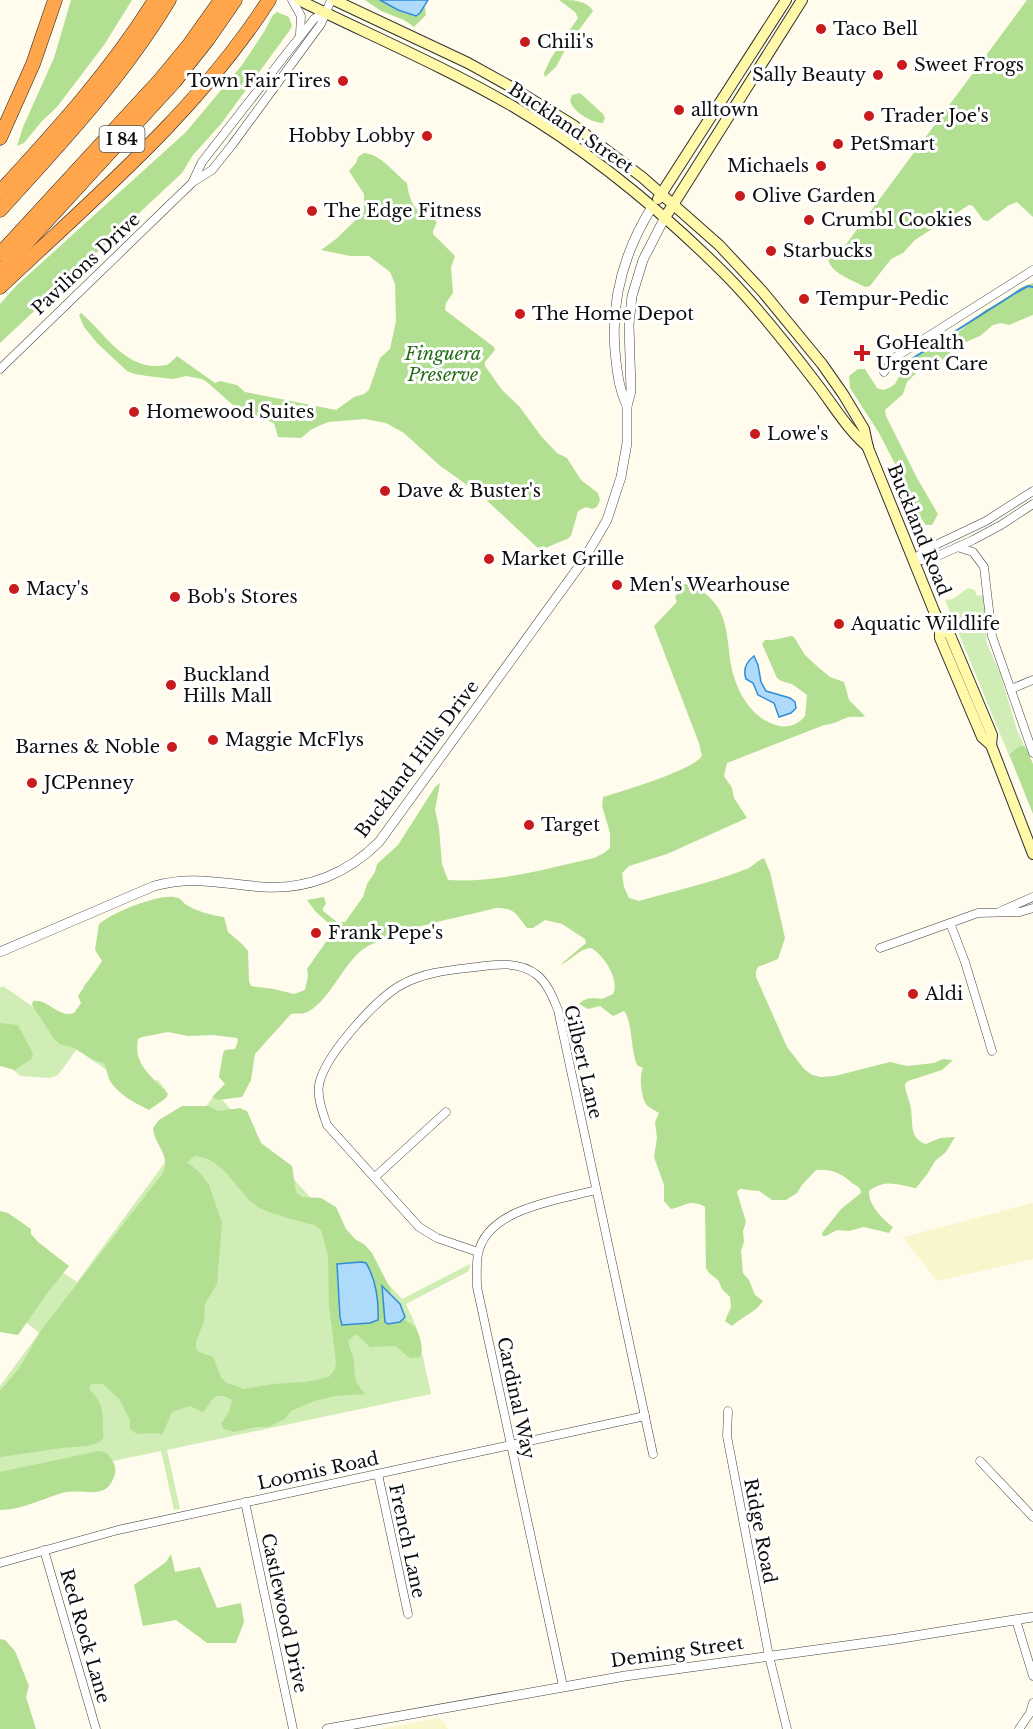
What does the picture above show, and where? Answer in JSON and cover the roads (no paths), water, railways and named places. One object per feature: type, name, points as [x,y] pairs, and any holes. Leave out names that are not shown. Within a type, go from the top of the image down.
[{"type":"highway","points":[[0,138],[33,64],[55,0]]},
{"type":"highway","points":[[0,192],[95,85],[155,0]]},
{"type":"highway","points":[[0,210],[103,95],[169,0]]},
{"type":"highway","points":[[0,254],[161,79],[221,0]]},
{"type":"highway","name":"I 84","points":[[0,272],[174,82],[235,0]]},
{"type":"highway","points":[[0,287],[128,168],[177,119],[225,62],[268,1]]},
{"type":"main road","name":"Buckland Street","points":[[299,0],[469,83],[538,122],[602,166],[652,207],[732,281],[783,341]]},
{"type":"main road","name":"Buckland Street","points":[[332,0],[477,68],[547,108],[597,142],[674,205],[743,269],[797,332]]},
{"type":"main road","points":[[652,207],[786,0]]},
{"type":"main road","points":[[664,219],[802,0]]},
{"type":"main road","points":[[738,75],[747,88]]},
{"type":"main road","points":[[538,122],[547,108]]},
{"type":"main road","name":"Buckland Road","points":[[797,332],[833,379],[864,429],[868,448],[940,624],[950,635],[992,735],[991,745],[1033,854]]},
{"type":"main road","name":"Buckland Road","points":[[783,341],[824,393],[852,434],[868,448]]},
{"type":"main road","points":[[792,352],[806,344]]},
{"type":"street","points":[[292,0],[301,18],[299,38]]},
{"type":"street","name":"Pavilions Drive","points":[[0,369],[192,182],[212,170],[321,24],[324,12],[332,0]]},
{"type":"street","name":"Pavilions Drive","points":[[192,182],[202,162],[314,19],[324,12]]},
{"type":"street","points":[[237,119],[242,131]]},
{"type":"street","name":"Buckland Hills Drive","points":[[627,406],[620,390],[615,358],[615,302],[626,258],[639,228],[652,207]]},
{"type":"street","name":"Buckland Hills Drive","points":[[0,952],[154,886],[184,880],[271,887],[301,885],[340,871],[371,849],[389,829],[501,677],[600,535],[613,505],[623,468],[627,436],[627,406],[631,391],[629,325],[632,296],[643,260],[664,219]]},
{"type":"street","points":[[884,372],[894,358],[1033,270]]},
{"type":"street","points":[[914,560],[925,550],[986,521],[1033,491]]},
{"type":"street","points":[[914,560],[929,560],[957,547],[995,528],[1033,504]]},
{"type":"street","points":[[957,547],[971,551],[983,564],[992,636],[1033,753]]},
{"type":"street","points":[[1011,689],[1033,680]]},
{"type":"street","points":[[999,912],[1033,897]]},
{"type":"street","points":[[880,948],[978,913],[1020,912],[1033,908]]},
{"type":"street","points":[[950,923],[965,962],[992,1051]]},
{"type":"street","name":"Gilbert Lane","points":[[478,1252],[437,1238],[419,1227],[327,1125],[321,1106],[319,1085],[327,1065],[369,1010],[385,995],[417,977],[453,969],[502,963],[519,966],[537,975],[550,991],[558,1010],[653,1454]]},
{"type":"street","points":[[375,1177],[446,1112]]},
{"type":"street","points":[[478,1252],[497,1225],[521,1209],[596,1190]]},
{"type":"street","name":"Cardinal Way","points":[[478,1252],[477,1287],[563,1686]]},
{"type":"street","name":"Ridge Road","points":[[728,1411],[727,1436],[769,1656],[787,1729]]},
{"type":"street","name":"Loomis Road","points":[[0,1563],[118,1530],[645,1416]]},
{"type":"street","points":[[980,1461],[1033,1517]]},
{"type":"street","name":"French Lane","points":[[378,1474],[408,1614]]},
{"type":"street","name":"Castlewood Drive","points":[[245,1502],[293,1729]]},
{"type":"street","name":"Red Rock Lane","points":[[44,1550],[96,1729]]},
{"type":"street","name":"Deming Street","points":[[327,1729],[563,1686],[896,1639],[1033,1617]]},
{"type":"street","points":[[1016,1620],[1033,1676]]},
{"type":"street","points":[[1019,1729],[1030,1713],[1033,1703]]},
{"type":"water","points":[[380,0],[428,0],[416,16],[398,10]]},
{"type":"water","points":[[754,656],[761,682],[766,691],[790,698],[795,702],[796,708],[791,713],[779,717],[774,703],[758,695],[753,683],[746,679],[746,666]]},
{"type":"water","points":[[366,1263],[374,1283],[378,1320],[370,1323],[342,1325],[337,1264]]},
{"type":"water","points":[[382,1286],[400,1304],[405,1317],[400,1322],[388,1324],[385,1322]]},
{"type":"waterway","points":[[910,360],[1017,292],[1028,286],[1033,287]]},
{"type":"place","name":"Taco Bell","points":[[821,29]]},
{"type":"place","name":"Chili's","points":[[525,42]]},
{"type":"place","name":"Sweet Frogs","points":[[902,65]]},
{"type":"place","name":"Sally Beauty","points":[[878,75]]},
{"type":"place","name":"Town Fair Tires","points":[[343,81]]},
{"type":"place","name":"alltown","points":[[679,110]]},
{"type":"place","name":"Trader Joe's","points":[[869,116]]},
{"type":"place","name":"Hobby Lobby","points":[[427,136]]},
{"type":"place","name":"PetSmart","points":[[838,144]]},
{"type":"place","name":"Michaels","points":[[821,166]]},
{"type":"place","name":"Olive Garden","points":[[740,196]]},
{"type":"place","name":"The Edge Fitness","points":[[312,211]]},
{"type":"place","name":"Crumbl Cookies","points":[[809,220]]},
{"type":"place","name":"Starbucks","points":[[771,251]]},
{"type":"place","name":"Tempur-Pedic","points":[[804,299]]},
{"type":"place","name":"The Home Depot","points":[[520,314]]},
{"type":"place","name":"GoHealth Urgent Care","points":[[862,353]]},
{"type":"place","name":"Homewood Suites","points":[[134,412]]},
{"type":"place","name":"Lowe's","points":[[755,434]]},
{"type":"place","name":"Dave & Buster's","points":[[385,491]]},
{"type":"place","name":"Market Grille","points":[[489,559]]},
{"type":"place","name":"Men's Wearhouse","points":[[617,585]]},
{"type":"place","name":"Macy's","points":[[14,589]]},
{"type":"place","name":"Bob's Stores","points":[[175,597]]},
{"type":"place","name":"Aquatic Wildlife","points":[[839,624]]},
{"type":"place","name":"Buckland Hills Mall","points":[[171,685]]},
{"type":"place","name":"Maggie McFlys","points":[[213,740]]},
{"type":"place","name":"Barnes & Noble","points":[[172,747]]},
{"type":"place","name":"JCPenney","points":[[32,783]]},
{"type":"place","name":"Target","points":[[529,825]]},
{"type":"place","name":"Frank Pepe's","points":[[316,933]]},
{"type":"place","name":"Aldi","points":[[913,994]]},
{"type":"park label","name":"Finguera Preserve","points":[[443,364]]}]
